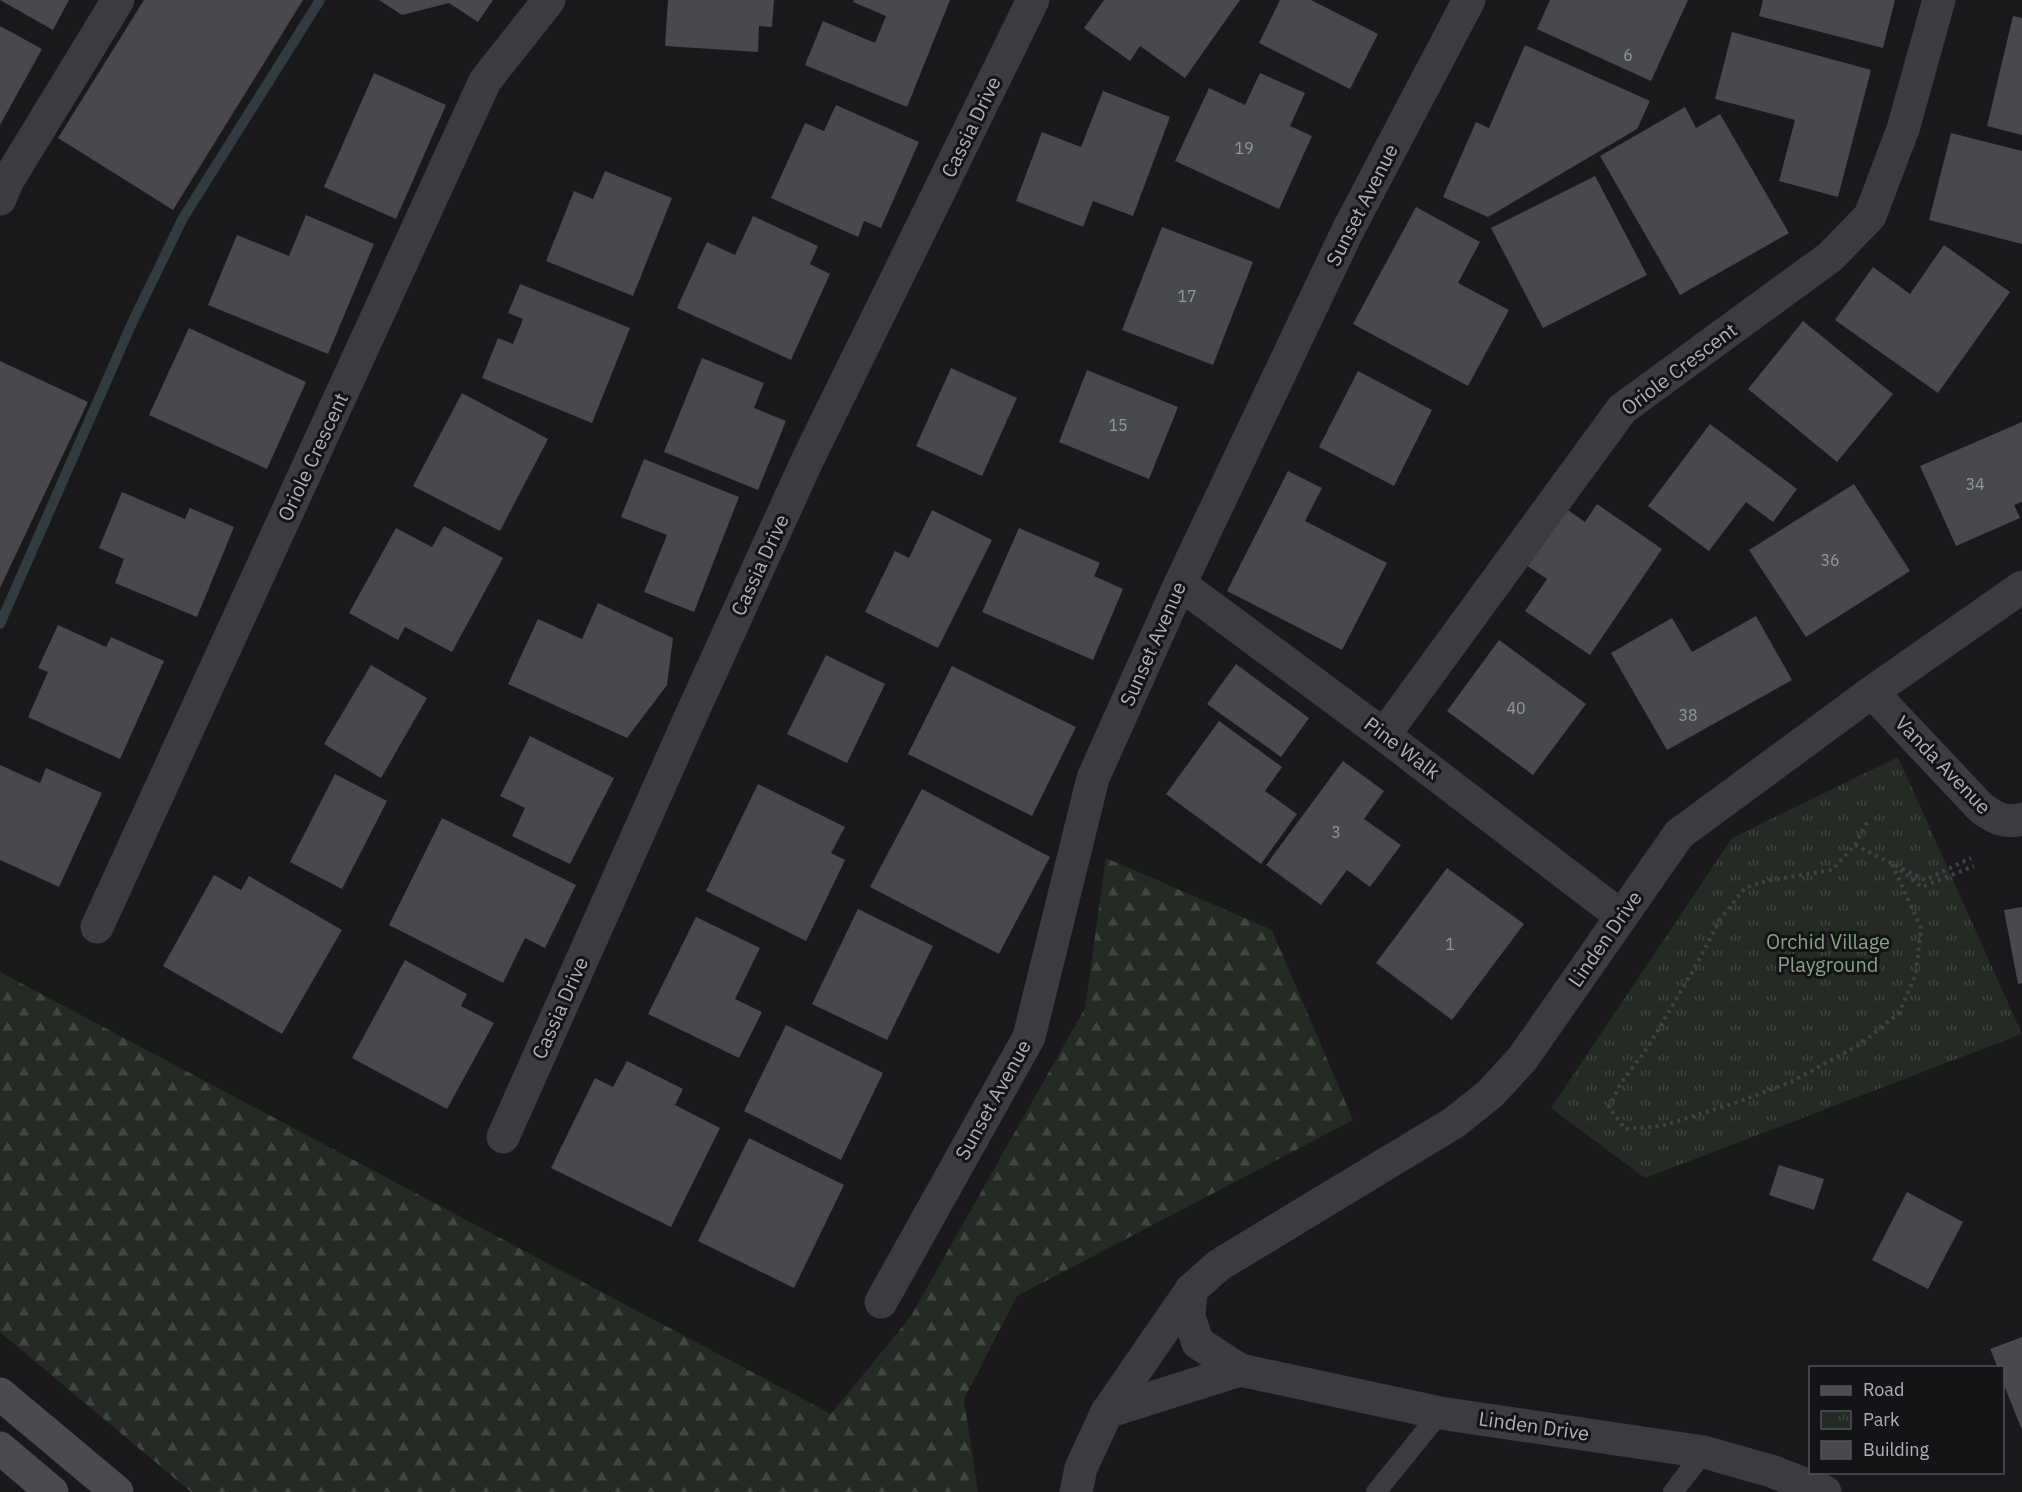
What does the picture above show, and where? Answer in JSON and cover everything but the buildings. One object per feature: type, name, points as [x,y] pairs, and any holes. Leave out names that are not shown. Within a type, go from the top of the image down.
[{"type":"main road","points":[[0,1394],[117,1492]]},
{"type":"main road","points":[[0,1448],[52,1492]]},
{"type":"street","points":[[0,199],[118,0]]},
{"type":"street","name":"Oriole Crescent","points":[[97,927],[485,81],[549,0]]},
{"type":"street","name":"Cassia Drive","points":[[503,1137],[807,461],[1034,0]]},
{"type":"street","name":"Sunset Avenue","points":[[881,1302],[1029,1036],[1093,778],[1180,584],[1348,230],[1469,0]]},
{"type":"street","name":"Oriole Crescent","points":[[1384,735],[1622,409],[1830,257],[1870,216],[1903,129],[1939,0]]},
{"type":"street","name":"Pine Walk","points":[[1180,584],[1384,735],[1621,916]]},
{"type":"street","name":"Linden Drive","points":[[1076,1492],[1082,1468],[1107,1412],[1191,1290],[1219,1265],[1455,1122],[1491,1093],[1524,1058],[1679,834],[1872,692],[2022,587]]},
{"type":"street","name":"Vanda Avenue","points":[[1872,692],[1981,808],[1995,818],[2011,822],[2022,819]]},
{"type":"street","name":"Linden Drive","points":[[1191,1290],[1189,1317],[1198,1343],[1240,1370],[1440,1413],[1704,1452],[1771,1471],[1825,1492]]},
{"type":"street","name":"Linden Drive","points":[[1107,1412],[1240,1370]]},
{"type":"lane","points":[[1376,1492],[1440,1413]]},
{"type":"lane","points":[[1672,1492],[1704,1452]]},
{"type":"path","points":[[1869,819],[1855,845],[1832,870],[1766,881],[1745,888],[1721,918],[1653,1039],[1621,1083],[1609,1107],[1625,1129],[1662,1126],[1738,1102],[1791,1082],[1859,1045],[1899,1013],[1916,974],[1921,928],[1892,864]]},
{"type":"path","points":[[1855,845],[1925,880],[1971,858]]},
{"type":"path","points":[[1892,864],[1922,887],[1974,866]]},
{"type":"green space","name":"Orchid Village Playground","points":[[1898,757],[2022,1034],[1645,1178],[1551,1108],[1732,838]]},
{"type":"green space","points":[[1106,858],[1272,930],[1353,1120],[1017,1296],[964,1399],[978,1492],[191,1492],[0,1332],[0,972],[831,1414],[911,1316],[1085,1008]]},
{"type":"waterway","points":[[0,624],[132,323],[183,218],[320,0]]}]
